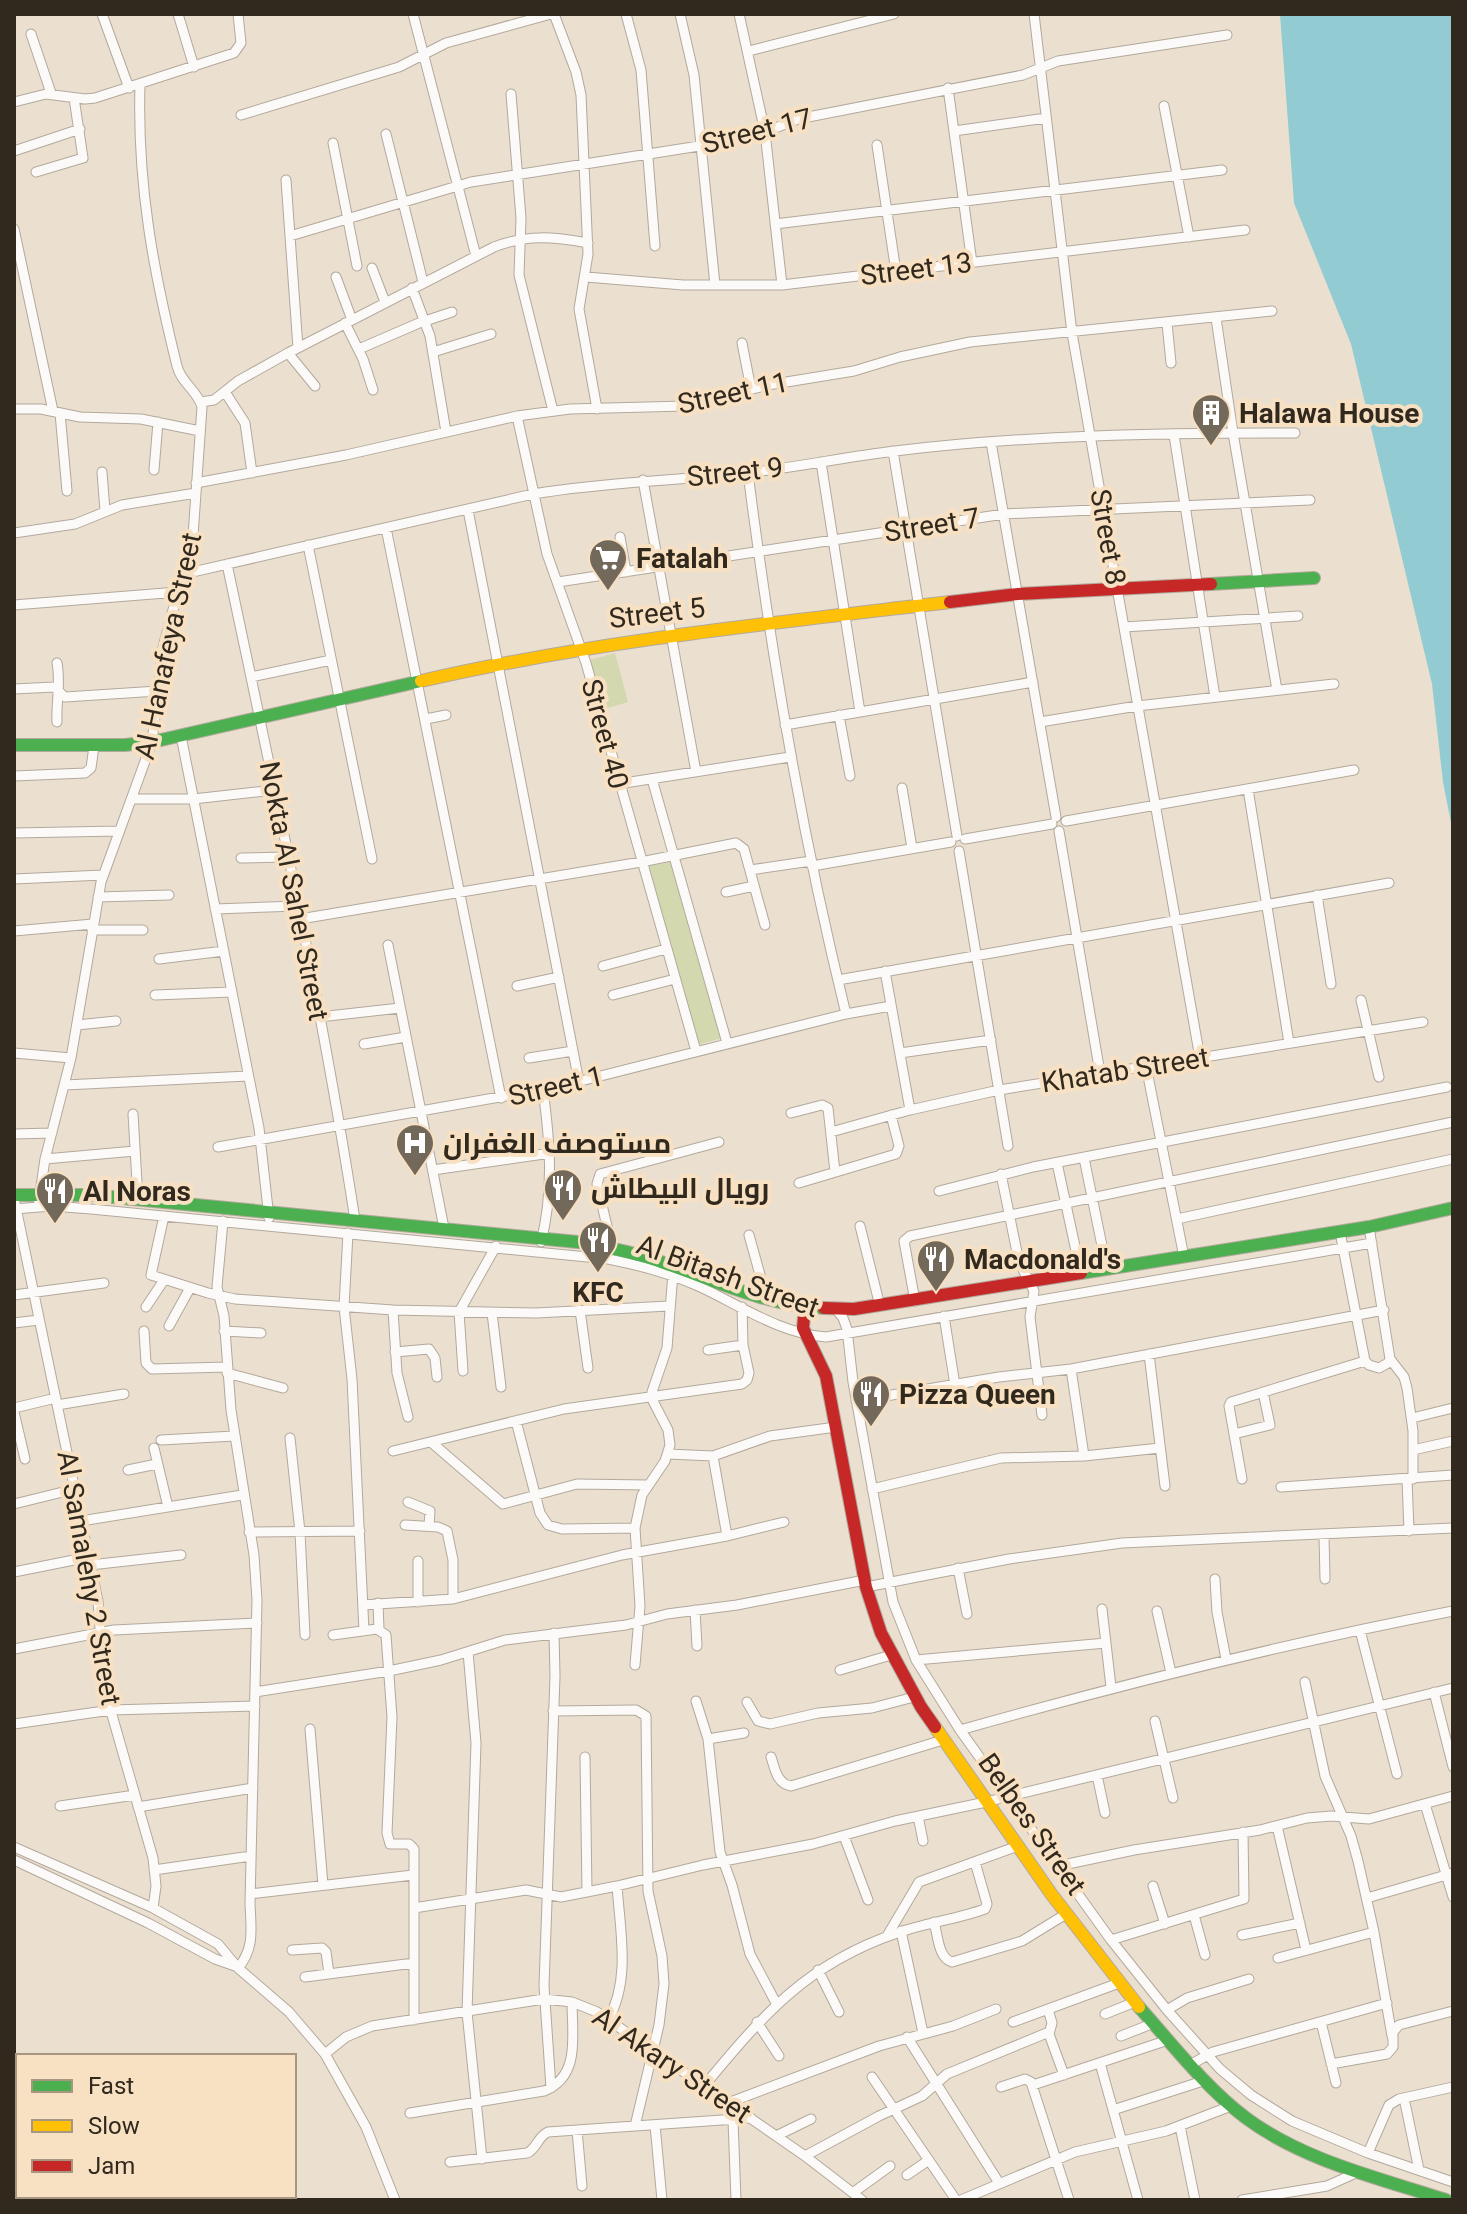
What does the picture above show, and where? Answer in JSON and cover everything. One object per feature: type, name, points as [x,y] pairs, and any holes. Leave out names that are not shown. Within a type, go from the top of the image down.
[{"type":"street","points":[[102,14],[129,88]]},
{"type":"street","points":[[178,14],[194,67]]},
{"type":"street","points":[[14,102],[51,93],[95,98],[194,67],[239,49],[238,14]]},
{"type":"street","points":[[413,14],[476,256]]},
{"type":"street","points":[[241,115],[399,67],[446,43],[553,14],[580,84],[588,243],[586,277],[579,309],[597,409]]},
{"type":"street","points":[[626,14],[641,70],[655,246]]},
{"type":"street","points":[[680,14],[693,65],[715,285]]},
{"type":"street","points":[[739,14],[765,132],[782,285]]},
{"type":"street","points":[[749,51],[894,14]]},
{"type":"street","name":"Street 8","points":[[1034,14],[1072,333],[1200,1058]]},
{"type":"street","points":[[31,34],[51,93]]},
{"type":"street","name":"Street 17","points":[[290,236],[458,185],[750,138],[798,119],[1023,75],[1058,61],[1227,35]]},
{"type":"street","points":[[140,84],[140,167],[151,250],[179,373],[201,402],[214,400],[238,381],[288,353],[476,256],[520,238],[540,236],[588,243]]},
{"type":"street","points":[[948,88],[972,263]]},
{"type":"street","points":[[511,94],[520,238],[519,275],[553,411]]},
{"type":"street","points":[[36,172],[82,160],[85,154],[74,98]]},
{"type":"street","points":[[1164,106],[1189,237]]},
{"type":"street","points":[[954,131],[1046,118]]},
{"type":"street","points":[[14,151],[80,129]]},
{"type":"street","points":[[386,134],[423,282]]},
{"type":"street","points":[[333,143],[357,266]]},
{"type":"street","points":[[877,145],[896,272]]},
{"type":"street","points":[[775,224],[1222,170]]},
{"type":"street","points":[[286,180],[298,348]]},
{"type":"street","points":[[14,229],[16,252],[57,412],[67,491]]},
{"type":"street","name":"Street 13","points":[[586,277],[651,284],[782,285],[1245,230]]},
{"type":"street","points":[[372,268],[385,302]]},
{"type":"street","points":[[336,277],[348,322],[373,390]]},
{"type":"street","points":[[412,288],[426,320],[446,432]]},
{"type":"street","name":"Street 11","points":[[14,533],[75,524],[134,502],[252,473],[517,416],[553,411],[685,406],[751,389],[854,371],[900,357],[970,342],[1272,311]]},
{"type":"street","points":[[359,349],[452,312]]},
{"type":"street","points":[[1216,318],[1277,690]]},
{"type":"street","points":[[1167,323],[1171,363]]},
{"type":"street","points":[[433,352],[491,334]]},
{"type":"street","points":[[742,343],[751,389]]},
{"type":"street","points":[[288,353],[315,386]]},
{"type":"street","points":[[225,392],[245,423],[252,473]]},
{"type":"street","name":"Al Hanafeya Street","points":[[38,1207],[45,1159],[71,1058],[103,875],[152,742],[163,647],[193,536],[201,402]]},
{"type":"street","points":[[14,409],[158,422],[200,431]]},
{"type":"street","name":"Street 40","points":[[517,416],[547,554],[581,648],[696,1051]]},
{"type":"street","points":[[154,470],[158,422]]},
{"type":"street","name":"Street 9","points":[[184,574],[533,494],[643,480],[748,473],[893,451],[991,442],[1295,433]]},
{"type":"street","points":[[1174,435],[1215,697]]},
{"type":"street","points":[[991,442],[1100,1073]]},
{"type":"street","points":[[893,451],[957,839],[954,849],[959,851],[1008,1146]]},
{"type":"street","points":[[821,462],[860,712]]},
{"type":"street","points":[[102,472],[105,511]]},
{"type":"street","points":[[748,473],[790,757],[846,1014]]},
{"type":"street","points":[[643,480],[696,772]]},
{"type":"street","name":"Street 7","points":[[558,582],[1004,514],[1310,500]]},
{"type":"street","points":[[468,510],[579,1082]]},
{"type":"street","points":[[386,528],[501,1098]]},
{"type":"street","points":[[620,537],[626,572]]},
{"type":"street","points":[[308,545],[372,859]]},
{"type":"street","name":"Nokta Al Sahel Street","points":[[227,564],[275,790],[340,1126],[355,1220]]},
{"type":"street","name":"Street 5","points":[[14,745],[94,746],[152,742],[498,663],[671,635],[1018,594],[1314,578]]},
{"type":"street","points":[[14,605],[178,592]]},
{"type":"street","points":[[1124,627],[1298,616]]},
{"type":"street","points":[[251,677],[331,660]]},
{"type":"street","points":[[57,663],[57,722]]},
{"type":"street","points":[[785,725],[1033,682]]},
{"type":"street","points":[[1040,722],[1137,706],[1334,684]]},
{"type":"street","points":[[14,689],[52,687],[65,697],[158,691]]},
{"type":"street","points":[[426,719],[446,715]]},
{"type":"street","points":[[839,715],[850,776]]},
{"type":"street","points":[[181,736],[261,1140],[269,1219]]},
{"type":"street","points":[[14,776],[85,773],[91,768],[94,746]]},
{"type":"street","points":[[618,784],[790,757]]},
{"type":"street","points":[[750,870],[912,848],[1354,770]]},
{"type":"street","name":"Street 40","points":[[652,779],[727,1043]]},
{"type":"street","points":[[902,788],[912,848]]},
{"type":"street","points":[[1248,789],[1289,1043]]},
{"type":"street","points":[[132,799],[193,799],[275,790]]},
{"type":"street","points":[[14,833],[119,831]]},
{"type":"street","points":[[300,919],[540,880],[736,843],[744,849],[765,925]]},
{"type":"street","points":[[241,858],[288,857]]},
{"type":"street","points":[[14,879],[103,875]]},
{"type":"street","points":[[838,980],[1389,883]]},
{"type":"street","points":[[726,892],[754,886]]},
{"type":"street","points":[[98,897],[169,895]]},
{"type":"street","points":[[1317,895],[1331,984]]},
{"type":"street","points":[[215,909],[297,906]]},
{"type":"street","points":[[14,931],[92,927],[143,930]]},
{"type":"street","points":[[388,945],[444,1228]]},
{"type":"street","points":[[603,966],[666,949]]},
{"type":"street","points":[[159,959],[224,951]]},
{"type":"street","points":[[885,971],[910,1110]]},
{"type":"street","points":[[517,986],[559,977]]},
{"type":"street","points":[[613,995],[675,979]]},
{"type":"street","points":[[155,995],[232,992]]},
{"type":"street","points":[[1361,1000],[1379,1077]]},
{"type":"street","name":"Street 1","points":[[218,1147],[543,1090],[846,1014],[891,1006]]},
{"type":"street","points":[[319,1017],[400,1008]]},
{"type":"street","points":[[77,1025],[116,1021]]},
{"type":"street","name":"Khatab Street","points":[[831,1132],[999,1090],[1423,1022]]},
{"type":"street","points":[[364,1044],[406,1037]]},
{"type":"street","points":[[900,1053],[991,1040]]},
{"type":"street","points":[[529,1058],[573,1051]]},
{"type":"street","points":[[14,1053],[71,1058]]},
{"type":"street","points":[[1146,1066],[1184,1257]]},
{"type":"street","points":[[65,1085],[248,1076]]},
{"type":"street","points":[[939,1191],[1001,1174],[1447,1087]]},
{"type":"street","points":[[539,1250],[551,1153],[543,1090]]},
{"type":"street","points":[[791,1113],[825,1106],[829,1111],[835,1172]]},
{"type":"street","points":[[133,1114],[138,1199]]},
{"type":"street","points":[[799,1183],[896,1154],[899,1146],[891,1115]]},
{"type":"street","points":[[915,1301],[904,1241],[907,1237],[1453,1122]]},
{"type":"street","points":[[14,1134],[52,1133]]},
{"type":"street","points":[[612,1247],[597,1184],[600,1174],[719,1142]]},
{"type":"street","points":[[45,1159],[135,1151]]},
{"type":"street","points":[[433,1170],[551,1153]]},
{"type":"street","points":[[1084,1158],[1107,1270]]},
{"type":"street","points":[[1177,1219],[1453,1159]]},
{"type":"street","points":[[1057,1163],[1081,1274]]},
{"type":"street","points":[[1001,1174],[1019,1262],[1034,1291],[1030,1317],[1042,1415]]},
{"type":"street","name":"Al Bitash Street","points":[[14,1203],[39,1193],[138,1199],[348,1233],[608,1259],[674,1271],[742,1307],[804,1334],[826,1337],[1372,1243]]},
{"type":"street","name":"Al Bitash Street","points":[[14,1203],[223,1221],[355,1220],[543,1237],[612,1247],[674,1271],[767,1300],[836,1309],[880,1306],[1029,1283],[1369,1227],[1453,1208]]},
{"type":"street","name":"Al Samalehy 2 Street","points":[[14,1203],[98,1601],[102,1675],[154,1870],[153,1908]]},
{"type":"street","points":[[164,1216],[150,1272],[153,1277],[219,1296],[344,1307],[492,1313],[669,1306]]},
{"type":"street","points":[[223,1221],[218,1269],[219,1296],[234,1436],[256,1578],[257,1623],[251,1943],[238,1968]]},
{"type":"street","points":[[860,1226],[880,1306]]},
{"type":"street","points":[[1369,1227],[1390,1359],[1404,1377],[1412,1418],[1409,1531]]},
{"type":"street","points":[[1340,1232],[1365,1361],[1373,1368],[1379,1368],[1390,1359]]},
{"type":"street","points":[[348,1233],[344,1307],[352,1379],[364,1631]]},
{"type":"street","points":[[749,1235],[767,1300]]},
{"type":"street","points":[[463,1371],[459,1312],[496,1246]]},
{"type":"street","points":[[635,1665],[640,1598],[635,1528],[647,1485],[668,1454],[670,1445],[668,1430],[652,1397],[667,1348],[674,1271]]},
{"type":"street","points":[[146,1307],[164,1280]]},
{"type":"street","points":[[14,1295],[104,1283]]},
{"type":"street","points":[[169,1326],[190,1288]]},
{"type":"street","points":[[393,1451],[564,1409],[742,1384],[749,1373],[743,1345],[742,1307]]},
{"type":"street","points":[[804,1334],[804,1317],[810,1308]]},
{"type":"street","name":"Belbes Street","points":[[836,1309],[843,1318],[847,1335],[888,1582],[916,1660],[960,1730],[1111,1940],[1167,2010],[1235,2083],[1268,2107],[1317,2133],[1453,2182]]},
{"type":"street","points":[[393,1310],[399,1388],[408,1417]]},
{"type":"street","points":[[580,1310],[588,1368]]},
{"type":"street","points":[[856,1401],[1071,1369],[1384,1310]]},
{"type":"street","points":[[492,1313],[501,1387]]},
{"type":"street","points":[[944,1316],[955,1385]]},
{"type":"street","points":[[14,1323],[39,1320]]},
{"type":"street","points":[[144,1331],[146,1363],[150,1367],[227,1370],[283,1388]]},
{"type":"street","points":[[224,1331],[261,1333]]},
{"type":"street","name":"Belbes Street","points":[[804,1334],[826,1376],[865,1584],[891,1655],[943,1740],[1066,1914],[1135,2002],[1203,2081],[1231,2106],[1310,2155],[1446,2200]]},
{"type":"street","points":[[708,1350],[743,1345]]},
{"type":"street","points":[[395,1352],[429,1349],[435,1358],[437,1377]]},
{"type":"street","points":[[1149,1354],[1165,1486]]},
{"type":"street","points":[[1242,1479],[1229,1406],[1231,1402],[1365,1361]]},
{"type":"street","points":[[1071,1369],[1084,1456]]},
{"type":"street","points":[[1234,1434],[1270,1425],[1263,1392]]},
{"type":"street","points":[[25,1459],[14,1410],[124,1394]]},
{"type":"street","points":[[1412,1418],[1453,1408]]},
{"type":"street","points":[[516,1421],[543,1520],[554,1528],[635,1528]]},
{"type":"street","points":[[668,1454],[713,1456],[770,1436],[836,1427]]},
{"type":"street","points":[[168,1507],[157,1464],[157,1444],[234,1436]]},
{"type":"street","points":[[290,1438],[300,1532],[305,1635]]},
{"type":"street","points":[[1413,1450],[1453,1441]]},
{"type":"street","points":[[431,1442],[500,1503],[508,1504],[535,1494],[587,1483],[647,1485]]},
{"type":"street","points":[[872,1489],[993,1459],[1084,1456],[1160,1448]]},
{"type":"street","points":[[713,1456],[727,1536]]},
{"type":"street","points":[[128,1470],[157,1464]]},
{"type":"street","points":[[1281,1487],[1453,1475]]},
{"type":"street","points":[[14,1504],[75,1489]]},
{"type":"street","points":[[81,1521],[242,1495]]},
{"type":"street","points":[[408,1502],[430,1511],[429,1526]]},
{"type":"street","points":[[363,1605],[453,1599],[635,1553],[784,1522]]},
{"type":"street","points":[[405,1525],[443,1528],[449,1536],[453,1560],[453,1599]]},
{"type":"street","points":[[255,1692],[389,1671],[505,1640],[638,1623],[667,1614],[888,1582],[1122,1543],[1453,1528]]},
{"type":"street","points":[[249,1532],[360,1531]]},
{"type":"street","points":[[1324,1535],[1325,1579]]},
{"type":"street","points":[[14,1572],[90,1561],[181,1555]]},
{"type":"street","points":[[418,1561],[418,1602]]},
{"type":"street","points":[[958,1568],[967,1614]]},
{"type":"street","points":[[1215,1579],[1217,1612],[1226,1659]]},
{"type":"street","points":[[378,1603],[379,1629],[386,1635],[392,1730],[388,1768],[388,1842],[413,1847],[414,2020]]},
{"type":"street","points":[[1102,1609],[1111,1687]]},
{"type":"street","points":[[695,1610],[697,1646]]},
{"type":"street","points":[[1157,1611],[1171,1673]]},
{"type":"street","points":[[960,1730],[1111,1687],[1226,1659],[1453,1611]]},
{"type":"street","points":[[14,1649],[100,1632],[257,1623]]},
{"type":"street","points":[[333,1635],[379,1629]]},
{"type":"street","points":[[1360,1630],[1397,1774]]},
{"type":"street","points":[[551,2088],[544,1999],[554,1633]]},
{"type":"street","points":[[916,1660],[1106,1643]]},
{"type":"street","points":[[468,1652],[476,1732],[467,2012],[482,2159]]},
{"type":"street","points":[[840,1670],[891,1655]]},
{"type":"street","points":[[1305,1682],[1325,1776],[1355,1848],[1374,1932],[1393,2047],[1387,2054],[1331,2064]]},
{"type":"street","points":[[414,1908],[526,1890],[561,1897],[617,1886],[844,1836],[1453,1688]]},
{"type":"street","points":[[1434,1692],[1453,1767]]},
{"type":"street","points":[[747,1702],[758,1721],[766,1725],[818,1713],[863,1710],[914,1697]]},
{"type":"street","points":[[696,1701],[708,1739],[723,1861],[750,1954],[776,2003]]},
{"type":"street","points":[[14,1724],[111,1710],[255,1706]]},
{"type":"street","points":[[553,1711],[636,1710],[646,1716],[649,1897],[662,1956],[664,1984],[661,2012],[635,2126]]},
{"type":"street","points":[[1155,1721],[1173,1798]]},
{"type":"street","points":[[310,1729],[323,1885]]},
{"type":"street","points":[[708,1739],[744,1733]]},
{"type":"street","points":[[771,1757],[780,1779],[791,1786],[943,1740]]},
{"type":"street","points":[[585,1757],[587,1892]]},
{"type":"street","points":[[1097,1775],[1105,1813]]},
{"type":"street","points":[[138,1807],[253,1788]]},
{"type":"street","points":[[60,1806],[135,1795]]},
{"type":"street","points":[[1058,1866],[1319,1817],[1369,1819],[1453,1796]]},
{"type":"street","points":[[1425,1804],[1450,1874],[1453,1897]]},
{"type":"street","points":[[918,1816],[923,1841]]},
{"type":"street","points":[[1277,1826],[1306,1950]]},
{"type":"street","points":[[1111,1940],[1244,1899],[1243,1832]]},
{"type":"street","points":[[844,1836],[868,1900]]},
{"type":"street","points":[[887,1936],[916,1884],[1018,1846]]},
{"type":"street","points":[[14,1847],[153,1908],[218,1944],[238,1968],[289,2012],[325,2054],[366,2127],[395,2200]]},
{"type":"street","points":[[154,1870],[251,1856]]},
{"type":"street","points":[[14,1860],[238,1968]]},
{"type":"street","points":[[704,2086],[757,2022],[818,1970],[887,1936],[986,1908],[975,1862]]},
{"type":"street","points":[[1367,1898],[1450,1874]]},
{"type":"street","points":[[250,1894],[413,1875]]},
{"type":"street","points":[[608,2020],[620,1992],[622,1977],[617,1886]]},
{"type":"street","points":[[1153,1886],[1165,1924]]},
{"type":"street","points":[[934,1922],[943,1956],[952,1962],[1022,1941],[1066,1914]]},
{"type":"street","points":[[1194,1915],[1205,1955]]},
{"type":"street","points":[[1242,1935],[1300,1923]]},
{"type":"street","points":[[901,1931],[923,2033]]},
{"type":"street","points":[[1278,1958],[1374,1932]]},
{"type":"street","points":[[292,1950],[322,1948],[326,1952],[329,1974]]},
{"type":"street","points":[[305,1977],[414,1963]]},
{"type":"street","points":[[818,1970],[839,2012]]},
{"type":"street","points":[[1167,2010],[1187,1998],[1249,1979]]},
{"type":"street","points":[[1013,2022],[1119,1983]]},
{"type":"street","name":"Al Akary Street","points":[[325,2054],[346,2037],[363,2029],[544,1999],[572,2002],[608,2020],[653,2050],[858,2196]]},
{"type":"street","points":[[410,2113],[551,2088],[564,2078],[571,2060],[572,2002]]},
{"type":"street","points":[[1105,2014],[1135,2002]]},
{"type":"street","points":[[1190,2065],[1206,2054],[1387,2003]]},
{"type":"street","points":[[728,2103],[907,2037],[963,2023],[996,2009]]},
{"type":"street","points":[[1048,2009],[1052,2023],[1049,2032],[1064,2075]]},
{"type":"street","points":[[1392,2036],[1399,2025],[1453,2011]]},
{"type":"street","points":[[757,2022],[779,2056]]},
{"type":"street","points":[[1321,2022],[1336,2083]]},
{"type":"street","points":[[1121,2036],[1154,2023]]},
{"type":"street","points":[[805,2156],[922,2096],[947,2074],[1049,2032]]},
{"type":"street","points":[[907,2037],[999,2183]]},
{"type":"street","points":[[1033,2085],[1168,2040]]},
{"type":"street","points":[[1100,2063],[1138,2200]]},
{"type":"street","points":[[872,2077],[958,2200],[1056,2159],[1180,2126],[1231,2106]]},
{"type":"street","points":[[1001,2087],[1025,2079],[1033,2085],[1069,2200]]},
{"type":"street","points":[[1113,2110],[1203,2081]]},
{"type":"street","points":[[1368,2153],[1385,2109],[1393,2102],[1453,2087]]},
{"type":"street","points":[[1404,2098],[1419,2170]]},
{"type":"street","points":[[450,2162],[527,2153],[533,2150],[545,2133],[751,2118]]},
{"type":"street","points":[[776,2136],[811,2119]]},
{"type":"street","points":[[733,2120],[736,2200]]},
{"type":"street","points":[[655,2125],[662,2200]]},
{"type":"street","points":[[1180,2126],[1195,2200]]},
{"type":"street","points":[[577,2130],[582,2186]]},
{"type":"street","points":[[907,2175],[929,2160]]},
{"type":"street","points":[[858,2196],[890,2166]]},
{"type":"street","points":[[1242,2200],[1327,2186],[1358,2172]]},
{"type":"green space","points":[[615,653],[628,702],[604,709],[590,660]]},
{"type":"green space","points":[[671,862],[722,1038],[697,1045],[645,867]]},
{"type":"water","points":[[1280,14],[1453,14],[1453,833],[1443,782],[1432,684],[1351,344],[1294,203]]},
{"type":"traffic: fast","points":[[1211,584],[1314,578]]},
{"type":"traffic: fast","points":[[14,745],[125,745],[152,742],[421,681]]},
{"type":"traffic: fast","points":[[14,1195],[92,1195],[588,1243],[652,1259],[761,1297],[824,1308]]},
{"type":"traffic: fast","points":[[1081,1273],[1369,1227],[1453,1208]]},
{"type":"traffic: fast","points":[[1139,2007],[1217,2093],[1268,2133],[1343,2167],[1446,2200]]},
{"type":"traffic: slow","points":[[421,681],[618,644],[950,602]]},
{"type":"traffic: slow","points":[[935,1727],[1052,1895],[1139,2007]]},
{"type":"traffic: jam","points":[[950,602],[1018,594],[1211,584]]},
{"type":"traffic: jam","points":[[824,1308],[854,1309],[1081,1273]]},
{"type":"traffic: jam","points":[[810,1308],[804,1317],[803,1328],[826,1376],[866,1587],[881,1633],[935,1727]]},
{"type":"place","name":"Halawa House","points":[[1211,447]]},
{"type":"place","name":"Fatalah","points":[[608,592]]},
{"type":"place","name":"مستوصف الغفران","points":[[415,1177]]},
{"type":"place","name":"رويال البيطاش","points":[[563,1222]]},
{"type":"place","name":"Al Noras","points":[[55,1225]]},
{"type":"place","name":"KFC","points":[[598,1274]]},
{"type":"place","name":"Macdonald's","points":[[936,1293]]},
{"type":"place","name":"Pizza Queen","points":[[871,1428]]}]
